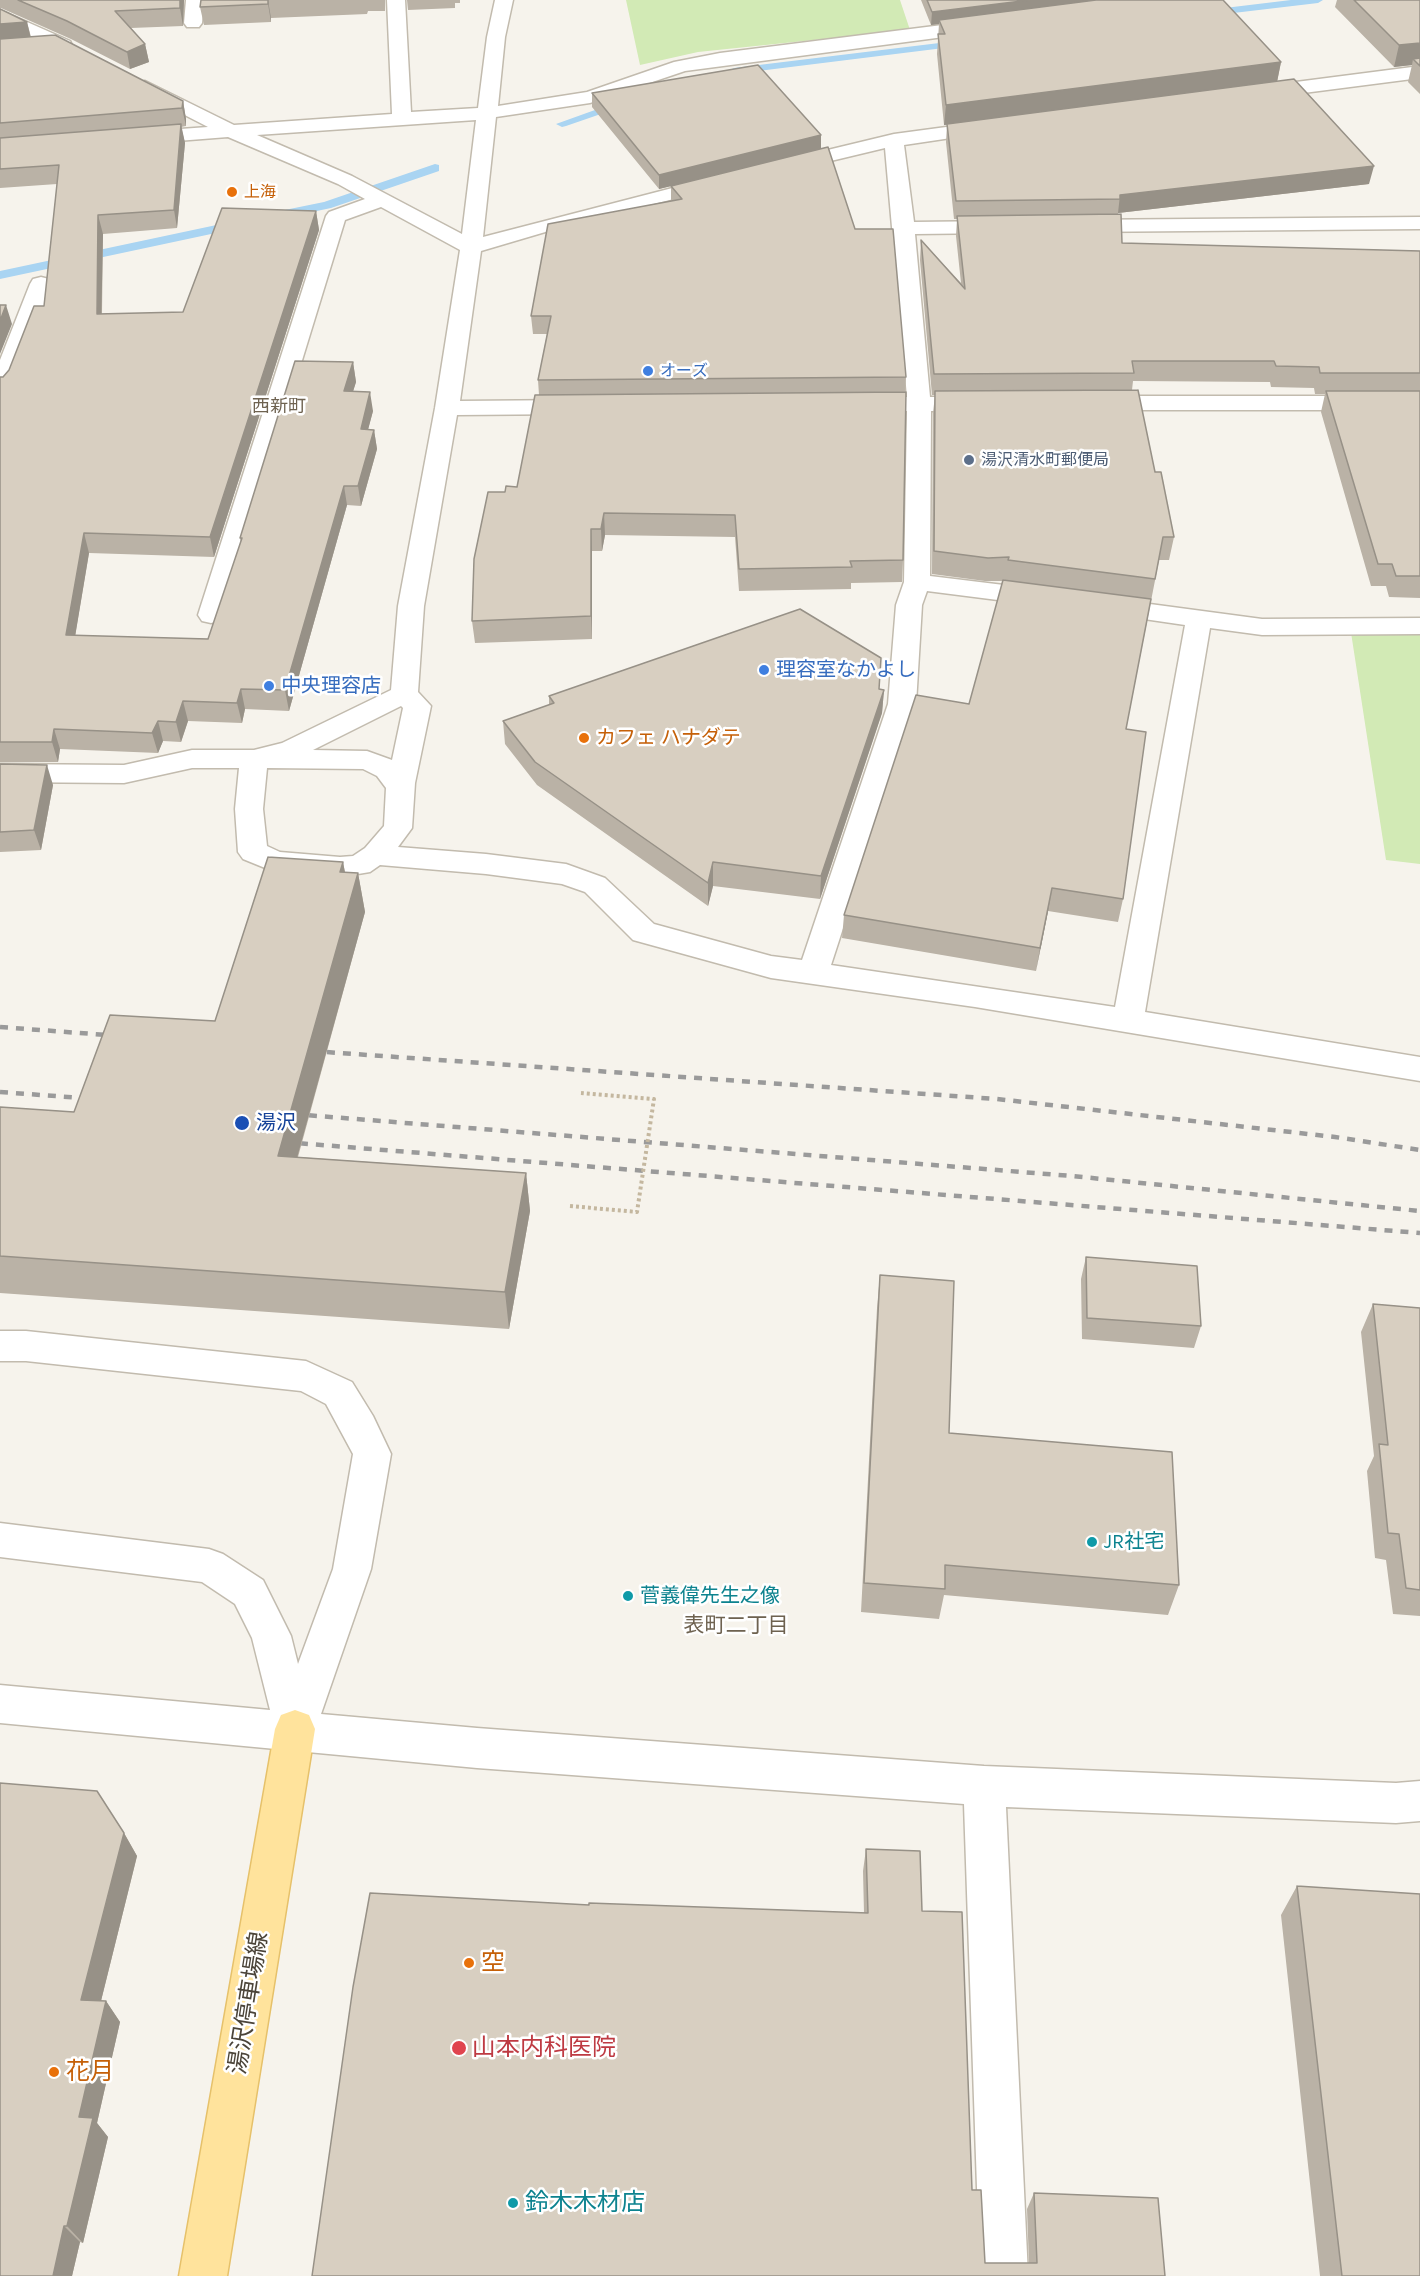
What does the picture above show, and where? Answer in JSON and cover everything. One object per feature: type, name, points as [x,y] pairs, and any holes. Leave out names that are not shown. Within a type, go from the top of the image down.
[{"type":"main road","name":"湯沢停車場線","points":[[203,2276],[295,1729]]},
{"type":"street","points":[[193,23],[195,0]]},
{"type":"street","points":[[396,0],[402,119]]},
{"type":"street","points":[[404,694],[411,606],[447,408],[504,0]]},
{"type":"street","points":[[0,15],[84,56]]},
{"type":"street","points":[[115,140],[487,113],[590,97],[681,66],[720,59],[1005,23]]},
{"type":"street","points":[[32,48],[63,45]]},
{"type":"street","points":[[1233,96],[1420,72]]},
{"type":"street","points":[[126,78],[231,131],[384,199],[471,247],[562,221],[734,179]]},
{"type":"street","points":[[768,171],[894,140],[1011,125]]},
{"type":"street","points":[[813,974],[902,704],[909,605],[917,582],[919,404],[894,140]]},
{"type":"street","points":[[211,615],[336,216],[384,199]]},
{"type":"street","points":[[1060,226],[1420,223]]},
{"type":"street","points":[[904,228],[1024,227]]},
{"type":"street","points":[[0,389],[40,284]]},
{"type":"street","points":[[836,404],[1003,404]]},
{"type":"street","points":[[1074,404],[1420,404]]},
{"type":"street","points":[[447,408],[600,407]]},
{"type":"street","points":[[917,582],[1263,627],[1420,626]]},
{"type":"street","points":[[1128,1021],[1199,618]]},
{"type":"street","points":[[254,759],[291,750],[404,694]]},
{"type":"street","points":[[254,759],[249,809],[253,852],[275,862],[340,867],[360,865],[375,855],[398,828],[401,783],[417,706],[404,694]]},
{"type":"street","points":[[0,774],[124,774],[192,759],[367,760],[387,769],[399,785],[401,783]]},
{"type":"street","points":[[375,855],[486,864],[566,874],[595,885],[644,932],[771,967],[975,996],[1420,1069]]},
{"type":"street","points":[[0,1346],[26,1346],[306,1376],[339,1393],[360,1427],[372,1454],[352,1569],[295,1729]]},
{"type":"street","points":[[0,1540],[209,1566],[249,1592],[271,1636],[295,1729]]},
{"type":"street","points":[[0,1704],[295,1729],[477,1748],[984,1786],[1396,1803],[1420,1801]]},
{"type":"street","points":[[984,1786],[1004,2276]]},
{"type":"path","points":[[570,1206],[637,1212],[654,1099],[581,1093]]},
{"type":"green space","points":[[626,0],[900,0],[910,30],[698,52],[640,65]]},
{"type":"green space","points":[[1350,626],[1420,626],[1420,864],[1386,860]]},
{"type":"building","points":[[18,0],[180,0],[180,8],[115,11],[145,44],[127,52],[67,21]]},
{"type":"building","points":[[201,0],[268,0],[268,4],[200,7]]},
{"type":"building","points":[[927,0],[1030,0],[932,12]]},
{"type":"building","points":[[1096,0],[1223,0],[1281,62],[946,105],[938,34],[945,34],[939,20]]},
{"type":"building","points":[[1354,0],[1420,0],[1420,43],[1399,45]]},
{"type":"building","points":[[0,9],[27,22],[0,24]]},
{"type":"building","points":[[55,35],[183,101],[182,108],[0,123],[0,39]]},
{"type":"building","points":[[1420,58],[1420,66],[1413,59]]},
{"type":"building","points":[[758,65],[821,135],[659,175],[592,93]]},
{"type":"building","points":[[1294,79],[1374,166],[1120,195],[1120,199],[956,201],[947,124]]},
{"type":"building","points":[[181,124],[174,210],[98,215],[97,314],[183,312],[222,208],[316,211],[210,537],[84,533],[66,635],[208,639],[242,538],[240,538],[295,361],[353,362],[344,391],[370,392],[361,429],[374,430],[358,486],[344,486],[285,690],[241,689],[237,703],[183,701],[176,722],[158,721],[152,733],[54,729],[52,742],[0,742],[0,377],[3,377],[9,370],[34,306],[44,306],[59,165],[0,169],[0,138]]},
{"type":"building","points":[[828,147],[855,229],[893,229],[906,377],[538,380],[551,316],[531,316],[548,224],[682,199],[671,186]]},
{"type":"building","points":[[1121,214],[1122,243],[1420,251],[1420,373],[1320,373],[1319,367],[1276,366],[1274,361],[1132,361],[1134,373],[934,374],[921,240],[965,289],[957,216]]},
{"type":"building","points":[[0,305],[6,305],[0,321]]},
{"type":"building","points":[[1138,390],[1155,472],[1161,472],[1174,537],[1163,537],[1155,579],[1008,560],[1009,557],[988,558],[934,551],[935,391]]},
{"type":"building","points":[[1326,391],[1420,391],[1420,576],[1396,576],[1392,564],[1378,564]]},
{"type":"building","points":[[906,392],[903,560],[850,561],[852,567],[739,569],[735,515],[604,513],[601,529],[591,529],[591,616],[472,621],[474,559],[488,492],[505,492],[506,486],[517,487],[535,395]]},
{"type":"building","points":[[1003,580],[1151,599],[1126,729],[1146,732],[1123,899],[1052,888],[1040,948],[844,915],[916,695],[969,704]]},
{"type":"building","points":[[800,609],[881,658],[879,689],[884,690],[821,876],[713,862],[708,883],[535,762],[503,721],[554,703],[549,696]]},
{"type":"building","points":[[0,764],[47,765],[34,830],[0,832]]},
{"type":"building","points":[[268,857],[343,862],[340,872],[358,873],[278,1156],[526,1173],[505,1292],[0,1256],[0,1107],[74,1112],[110,1015],[215,1021]]},
{"type":"building","points":[[1086,1257],[1197,1266],[1201,1326],[1087,1318]]},
{"type":"building","points":[[880,1275],[954,1281],[949,1433],[1172,1452],[1179,1585],[945,1565],[945,1589],[864,1583]]},
{"type":"building","points":[[1373,1304],[1420,1308],[1420,1590],[1406,1588],[1399,1534],[1388,1533],[1379,1444],[1388,1445]]},
{"type":"building","points":[[0,1783],[97,1791],[124,1833],[81,2000],[106,2001],[79,2117],[93,2118],[53,2276],[0,2276]]},
{"type":"building","points":[[866,1849],[920,1851],[922,1911],[962,1912],[972,2190],[981,2190],[985,2263],[1037,2263],[1034,2193],[1158,2198],[1165,2276],[312,2276],[353,1987],[370,1893],[589,1905],[589,1903],[868,1913]]},
{"type":"building","points":[[1297,1886],[1420,1894],[1420,2276],[1342,2276]]},
{"type":"waterway","points":[[1208,13],[1318,0]]},
{"type":"waterway","points":[[734,71],[964,43]]},
{"type":"waterway","points":[[562,124],[620,104]]},
{"type":"waterway","points":[[274,216],[327,205],[435,168]]},
{"type":"waterway","points":[[0,275],[240,224]]},
{"type":"railway","points":[[0,1027],[120,1036]]},
{"type":"railway","points":[[311,1051],[997,1099],[1335,1137],[1420,1150]]},
{"type":"railway","points":[[0,1092],[96,1099]]},
{"type":"railway","points":[[293,1114],[1072,1176],[1420,1211]]},
{"type":"railway","points":[[284,1142],[1420,1233]]},
{"type":"place","name":"上海","points":[[232,192]]},
{"type":"place","name":"オーズ","points":[[648,371]]},
{"type":"place","name":"湯沢清水町郵便局","points":[[969,460]]},
{"type":"place","name":"理容室なかよし","points":[[764,670]]},
{"type":"place","name":"中央理容店","points":[[269,686]]},
{"type":"place","name":"カフェ ハナダテ","points":[[584,738]]},
{"type":"place","name":"湯沢","points":[[242,1123]]},
{"type":"place","name":"JR社宅","points":[[1092,1542]]},
{"type":"place","name":"菅義偉先生之像","points":[[628,1596]]},
{"type":"place","name":"空","points":[[469,1963]]},
{"type":"place","name":"山本内科医院","points":[[459,2048]]},
{"type":"place","name":"花月","points":[[54,2072]]},
{"type":"place","name":"鈴木木材店","points":[[513,2203]]},
{"type":"district","name":"西新町","points":[[279,407]]},
{"type":"district","name":"表町二丁目","points":[[736,1626]]}]
